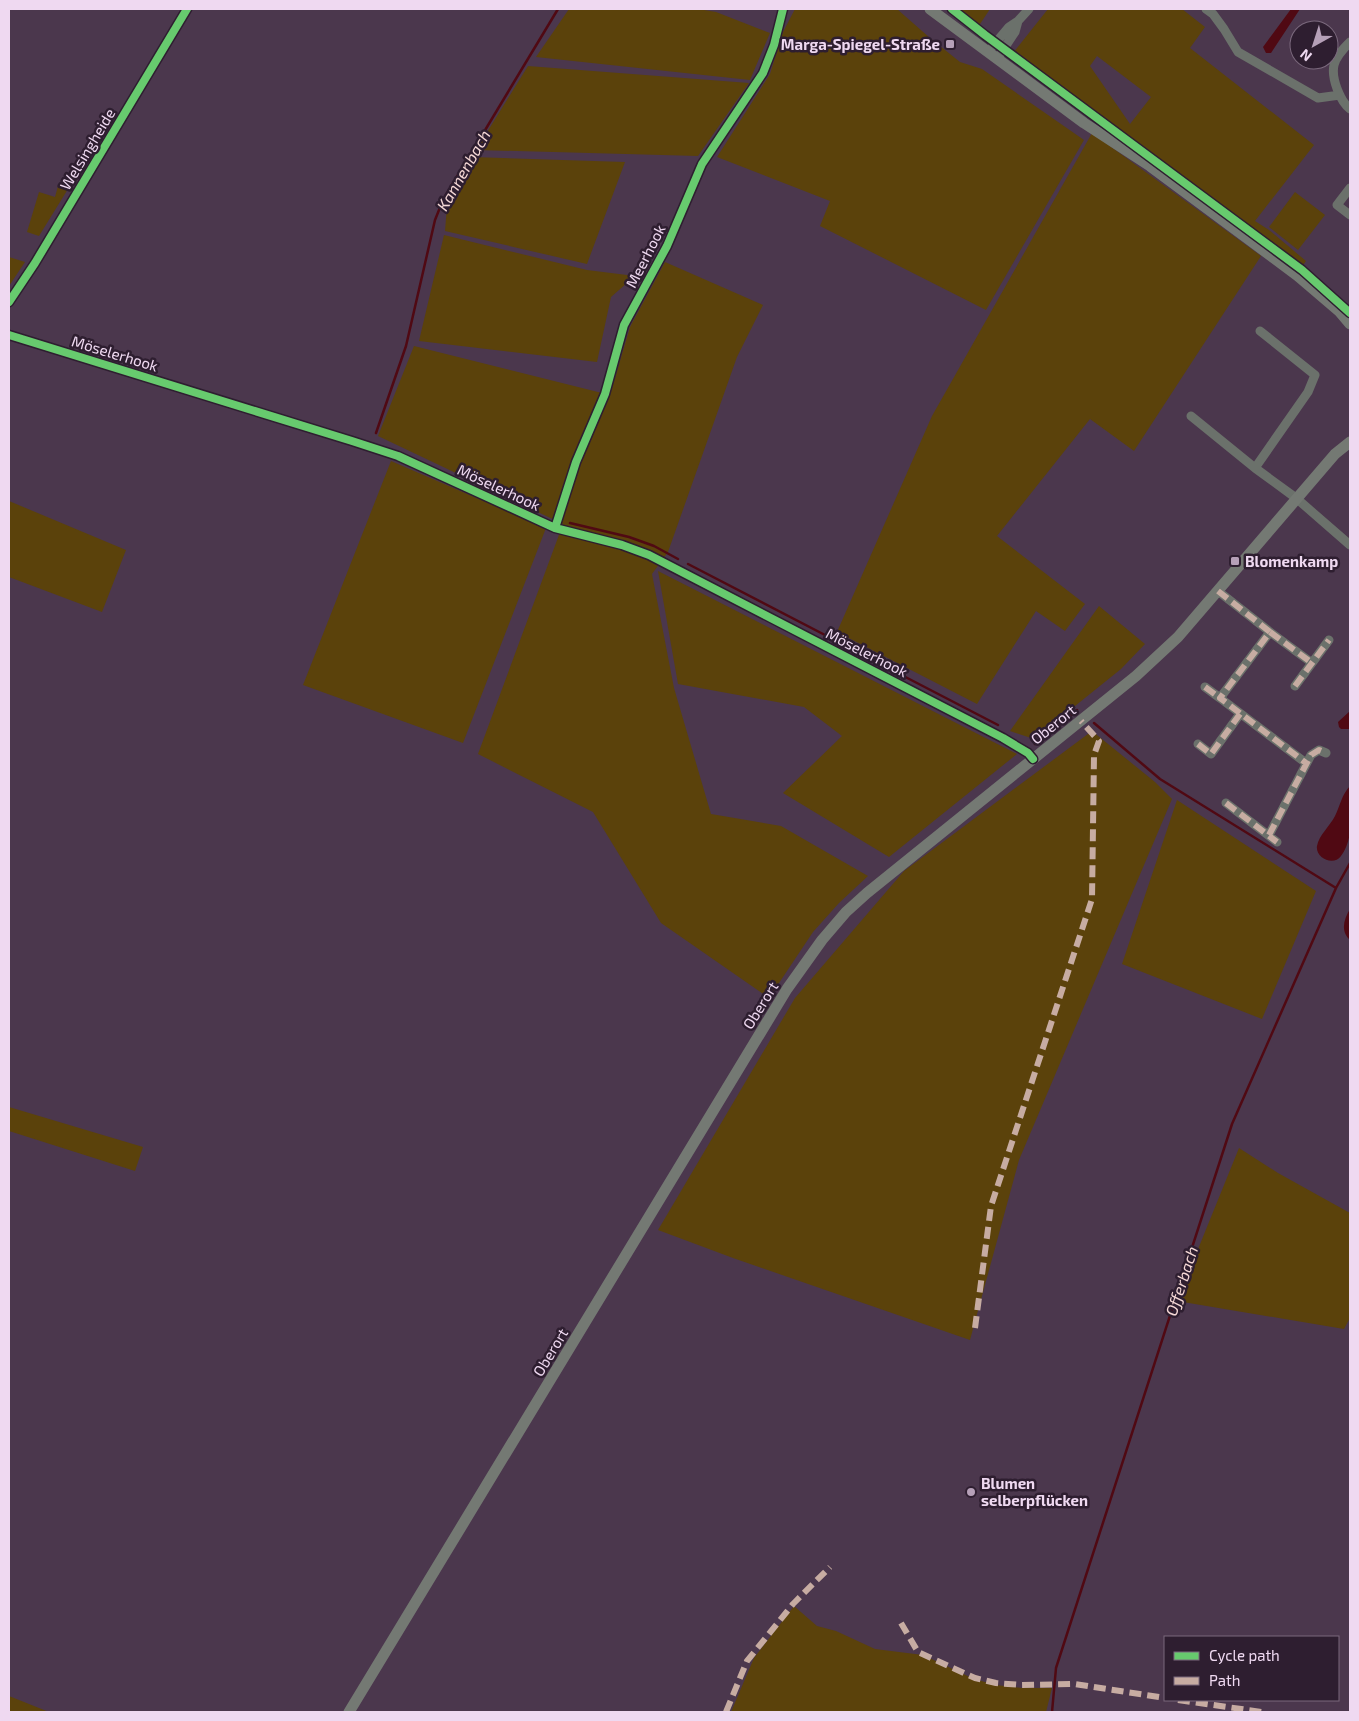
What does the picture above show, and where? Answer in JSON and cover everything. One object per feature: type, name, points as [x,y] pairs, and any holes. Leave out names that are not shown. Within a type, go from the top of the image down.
[{"type":"main road","points":[[930,9],[1084,122],[1150,166],[1298,276],[1339,310],[1350,324]]},
{"type":"main road","name":"Oberort","points":[[349,1712],[723,1094],[804,963],[822,940],[846,912],[867,893],[1149,666],[1178,637],[1335,454],[1350,442]]},
{"type":"street","name":"Welsingheide","points":[[9,302],[35,263],[188,9]]},
{"type":"street","name":"Meerhook","points":[[556,528],[576,462],[605,394],[624,325],[667,246],[702,164],[762,73],[774,45],[783,9]]},
{"type":"street","points":[[993,55],[1016,32],[1018,21],[1029,9]]},
{"type":"street","points":[[1206,9],[1213,14],[1224,28],[1238,52],[1318,98],[1340,96]]},
{"type":"street","points":[[1350,42],[1338,56],[1334,64],[1333,73],[1340,96],[1350,109]]},
{"type":"street","points":[[1350,188],[1337,205],[1350,215]]},
{"type":"street","points":[[1255,468],[1308,392],[1315,375],[1260,331]]},
{"type":"street","name":"Möselerhook","points":[[9,335],[352,440],[398,456],[556,528],[622,545],[649,555],[1002,738],[1028,753],[1033,759]]},
{"type":"street","points":[[1191,416],[1255,468],[1296,498],[1350,545]]},
{"type":"street","points":[[1218,591],[1312,663]]},
{"type":"street","points":[[1220,698],[1270,632]]},
{"type":"street","points":[[1295,686],[1329,640]]},
{"type":"street","points":[[1205,687],[1306,764]]},
{"type":"street","points":[[1198,744],[1211,754],[1240,714]]},
{"type":"street","points":[[1269,835],[1306,764],[1315,751],[1319,750],[1326,753]]},
{"type":"street","points":[[1226,803],[1277,842]]},
{"type":"shaded area","points":[[569,9],[698,9],[716,12],[770,33],[750,80],[536,57]]},
{"type":"shaded area","points":[[795,9],[897,9],[960,62],[982,69],[1084,140],[986,310],[820,226],[830,201],[717,157],[770,74],[783,32]]},
{"type":"shaded area","points":[[954,9],[990,9],[980,24],[969,20]]},
{"type":"shaded area","points":[[1048,9],[1182,9],[1205,27],[1190,48],[1314,145],[1255,221],[1269,230],[1306,261],[1301,268],[1013,53]],"holes":[[[1097,56],[1151,97],[1130,124],[1090,66]]]},
{"type":"shaded area","points":[[1291,9],[1300,9],[1293,20],[1289,20],[1289,26],[1271,53],[1266,53],[1263,47]]},
{"type":"shaded area","points":[[528,66],[749,83],[698,156],[476,150]]},
{"type":"shaded area","points":[[1092,133],[1261,256],[1134,451],[1090,419],[997,536],[1085,604],[1065,631],[1036,611],[977,704],[837,632],[932,416]]},
{"type":"shaded area","points":[[472,157],[625,162],[587,264],[445,231],[447,206]]},
{"type":"shaded area","points":[[58,186],[68,189],[39,236],[27,232],[39,192],[55,197]]},
{"type":"shaded area","points":[[1295,192],[1325,215],[1298,250],[1269,227]]},
{"type":"shaded area","points":[[444,235],[587,270],[635,276],[611,297],[597,362],[419,341]]},
{"type":"shaded area","points":[[9,257],[25,262],[9,286]]},
{"type":"shaded area","points":[[665,262],[763,305],[737,357],[668,552],[652,574],[674,688],[711,814],[781,826],[868,876],[839,903],[813,932],[769,998],[661,923],[593,812],[478,754],[563,524],[378,436],[414,346],[610,395],[630,327]]},
{"type":"shaded area","points":[[391,461],[546,528],[463,743],[303,685]]},
{"type":"shaded area","points":[[9,501],[126,550],[102,612],[9,577]]},
{"type":"shaded area","points":[[658,571],[1017,754],[889,857],[783,793],[842,736],[804,707],[678,684]]},
{"type":"shaded area","points":[[1099,606],[1145,644],[1121,669],[1034,739],[1010,731]]},
{"type":"shaded area","points":[[1350,711],[1350,729],[1341,729],[1338,722]]},
{"type":"shaded area","points":[[1092,731],[1155,782],[1172,799],[1019,1160],[970,1340],[658,1230],[795,998],[904,871]]},
{"type":"shaded area","points":[[1350,786],[1351,822],[1348,840],[1341,856],[1334,861],[1329,861],[1319,854],[1317,846]]},
{"type":"shaded area","points":[[1177,800],[1316,891],[1262,1019],[1122,964]]},
{"type":"shaded area","points":[[1350,909],[1350,940],[1345,933],[1344,925]]},
{"type":"shaded area","points":[[9,1107],[143,1147],[135,1171],[9,1131]]},
{"type":"shaded area","points":[[1239,1148],[1278,1173],[1350,1213],[1350,1318],[1344,1329],[1177,1301]]},
{"type":"shaded area","points":[[794,1606],[817,1626],[836,1631],[875,1649],[923,1655],[974,1679],[996,1685],[1022,1688],[1052,1688],[1046,1712],[731,1712],[754,1658]]},
{"type":"shaded area","points":[[9,1696],[49,1712],[9,1712]]},
{"type":"waterway","name":"Kannenbach","points":[[376,433],[406,346],[435,220],[443,200],[558,9]]},
{"type":"waterway","points":[[570,523],[629,537],[654,546],[678,559]]},
{"type":"waterway","points":[[688,564],[852,649]]},
{"type":"waterway","points":[[861,654],[998,725]]},
{"type":"waterway","points":[[1035,744],[1077,710]]},
{"type":"waterway","points":[[1094,723],[1160,779],[1336,888]]},
{"type":"waterway","name":"Offerbach","points":[[1052,1712],[1056,1668],[1232,1124],[1336,888],[1350,863]]},
{"type":"marked path","points":[[1218,591],[1270,632],[1220,698],[1306,763]]},
{"type":"marked path","points":[[1270,632],[1312,663]]},
{"type":"marked path","points":[[1295,686],[1329,640]]},
{"type":"marked path","points":[[1205,687],[1220,698]]},
{"type":"marked path","points":[[1198,744],[1211,754],[1240,714]]},
{"type":"marked path","points":[[975,1328],[991,1206],[1092,899],[1094,755],[1099,741],[1081,721]]},
{"type":"marked path","points":[[1269,835],[1311,755],[1319,750],[1326,753]]},
{"type":"marked path","points":[[1226,803],[1277,842]]},
{"type":"marked path","points":[[726,1712],[747,1661],[793,1604],[830,1567]]},
{"type":"marked path","points":[[901,1623],[918,1652],[975,1678],[996,1683],[1021,1685],[1075,1684],[1164,1698]]},
{"type":"marked path","points":[[1185,1701],[1262,1712]]},
{"type":"cycle path","points":[[9,302],[35,263],[187,9]]},
{"type":"cycle path","points":[[555,528],[576,462],[605,394],[624,325],[667,246],[702,164],[763,73],[774,45],[783,9]]},
{"type":"cycle path","points":[[952,9],[1302,270],[1350,313]]},
{"type":"cycle path","points":[[9,335],[398,456],[555,528],[622,545],[649,555],[1003,738],[1028,753],[1033,759]]},
{"type":"place","name":"Marga-Spiegel-Straße","points":[[950,44]]},
{"type":"place","name":"Blomenkamp","points":[[1235,561]]},
{"type":"place","name":"Blumen selberpflücken","points":[[971,1492]]}]
